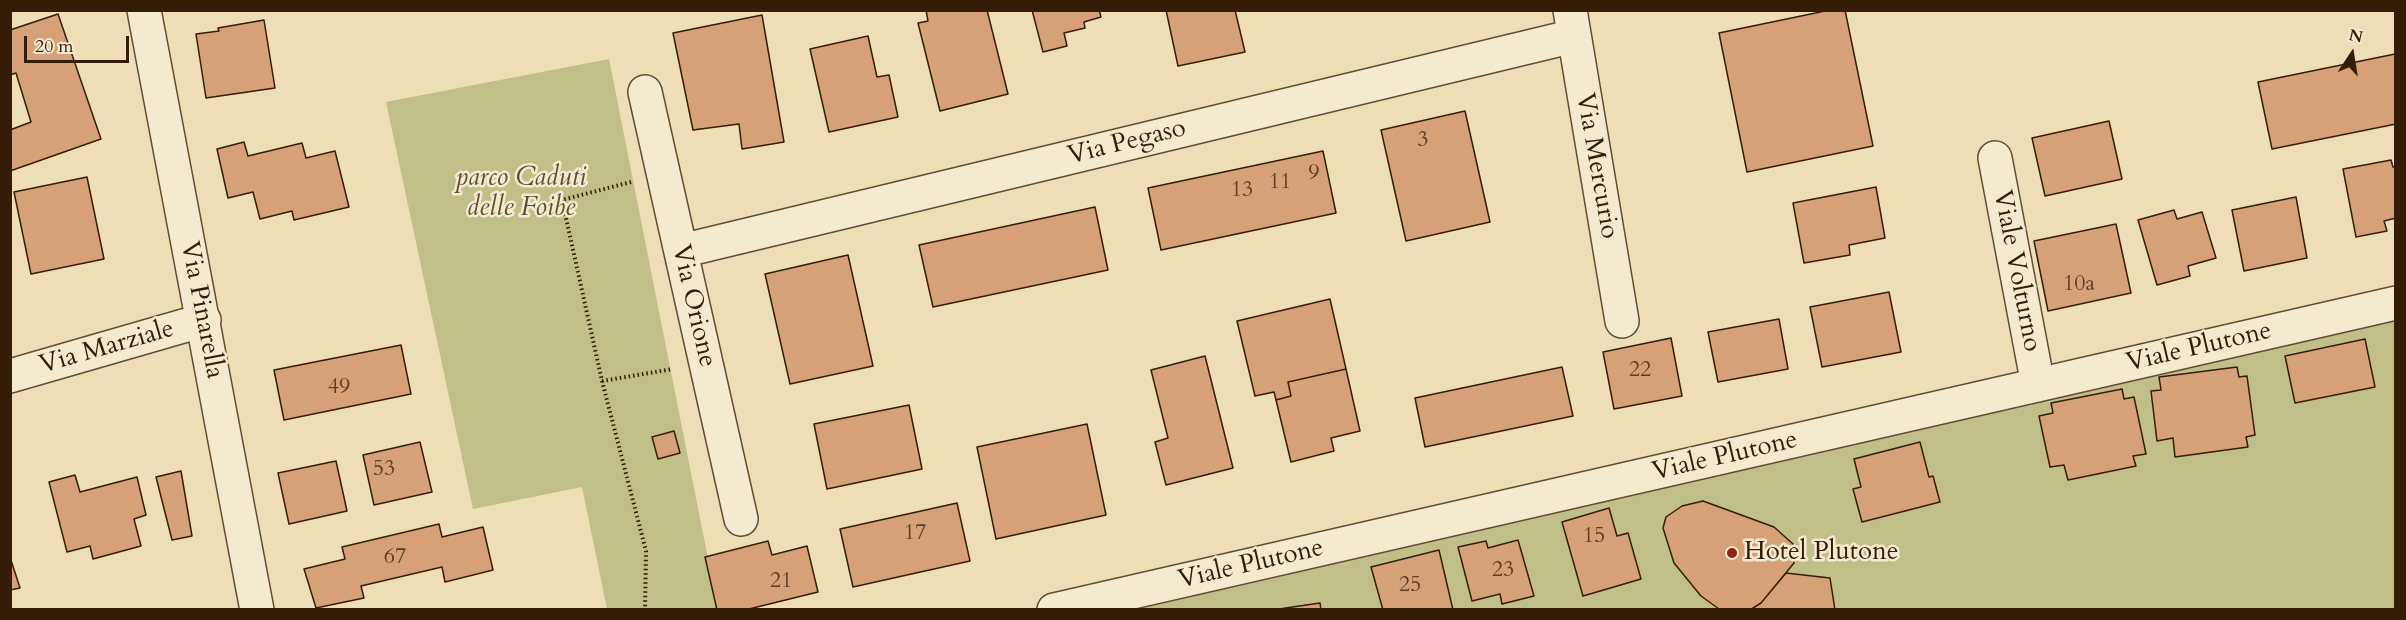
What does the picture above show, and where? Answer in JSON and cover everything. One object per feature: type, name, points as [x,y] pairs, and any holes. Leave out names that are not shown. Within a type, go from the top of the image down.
[{"type":"street","name":"Via Pinarella","points":[[144,10],[258,609]]},
{"type":"street","name":"Via Pegaso","points":[[681,251],[1572,23]]},
{"type":"street","name":"Via Mercurio","points":[[1572,23],[1622,321]]},
{"type":"street","name":"Via Orione","points":[[645,92],[741,519]]},
{"type":"street","name":"Viale Volturno","points":[[1995,158],[2038,385]]},
{"type":"street","name":"Viale Plutone","points":[[1054,609],[2396,303]]},
{"type":"street","name":"Via Marziale","points":[[10,376],[204,320]]},
{"type":"path","points":[[645,609],[646,550],[602,381],[562,200],[663,174]]},
{"type":"path","points":[[602,381],[706,363]]},
{"type":"green space","name":"parco Caduti delle Foibe","points":[[609,59],[718,609],[607,609],[582,487],[473,509],[386,102]]},
{"type":"green space","points":[[2395,308],[2395,609],[1139,609]]},
{"type":"building","points":[[926,10],[987,10],[1008,94],[940,111],[918,23],[928,21]]},
{"type":"building","points":[[1032,10],[1099,10],[1101,17],[1084,22],[1085,28],[1064,33],[1067,46],[1043,52]]},
{"type":"building","points":[[1166,10],[1235,10],[1245,52],[1178,66]]},
{"type":"building","points":[[1830,10],[1845,10],[1873,146],[1747,172],[1719,33]]},
{"type":"building","points":[[58,14],[101,139],[10,171],[10,130],[31,122],[16,73],[10,75],[10,30]]},
{"type":"building","points":[[762,15],[784,142],[742,149],[739,124],[693,130],[673,33]]},
{"type":"building","points":[[264,20],[275,88],[206,98],[196,34]]},
{"type":"building","points":[[868,36],[877,77],[889,75],[898,117],[829,132],[810,49]]},
{"type":"building","points":[[2395,54],[2396,124],[2272,149],[2258,82]]},
{"type":"building","points":[[1465,111],[1490,222],[1406,241],[1381,130]]},
{"type":"building","points":[[2109,121],[2122,179],[2045,196],[2032,138]]},
{"type":"building","points":[[244,142],[248,156],[302,143],[306,158],[335,151],[349,207],[294,220],[292,211],[260,219],[253,192],[228,198],[217,149]]},
{"type":"building","points":[[1323,151],[1336,213],[1161,250],[1148,188]]},
{"type":"building","points":[[2391,160],[2393,167],[2396,167],[2396,218],[2384,221],[2387,231],[2356,237],[2343,169]]},
{"type":"building","points":[[87,177],[104,259],[31,274],[14,192]]},
{"type":"building","points":[[1876,187],[1885,238],[1849,245],[1850,255],[1804,263],[1793,203]]},
{"type":"building","points":[[2296,197],[2307,258],[2244,271],[2232,210]]},
{"type":"building","points":[[1095,207],[1108,270],[933,307],[919,245]]},
{"type":"building","points":[[2174,210],[2177,219],[2202,212],[2216,258],[2188,266],[2190,276],[2157,285],[2138,220]]},
{"type":"building","points":[[2116,224],[2131,293],[2048,311],[2034,241]]},
{"type":"building","points":[[848,255],[873,366],[790,384],[765,274]]},
{"type":"building","points":[[1889,292],[1901,352],[1822,367],[1810,307]]},
{"type":"building","points":[[1330,299],[1346,369],[1288,382],[1291,396],[1276,400],[1274,392],[1255,396],[1237,321]]},
{"type":"building","points":[[1779,319],[1788,369],[1718,382],[1708,332]]},
{"type":"building","points":[[1671,338],[1682,396],[1614,409],[1603,352]]},
{"type":"building","points":[[2365,339],[2375,387],[2295,403],[2285,356]]},
{"type":"building","points":[[401,345],[411,394],[284,420],[274,370]]},
{"type":"building","points":[[1205,356],[1233,468],[1166,485],[1155,442],[1168,438],[1151,370]]},
{"type":"building","points":[[1562,367],[1573,416],[1425,447],[1415,398]]},
{"type":"building","points":[[2237,367],[2239,377],[2247,376],[2255,435],[2246,437],[2248,447],[2175,457],[2173,438],[2157,441],[2151,391],[2161,390],[2159,377]]},
{"type":"building","points":[[1346,369],[1360,431],[1331,438],[1334,451],[1291,462],[1276,400],[1291,396],[1288,382]]},
{"type":"building","points":[[2122,389],[2124,399],[2134,397],[2146,454],[2133,456],[2136,466],[2068,480],[2064,465],[2050,467],[2039,416],[2053,413],[2051,403]]},
{"type":"building","points":[[909,405],[922,469],[827,489],[814,424]]},
{"type":"building","points":[[1087,424],[1106,515],[996,539],[977,447]]},
{"type":"building","points":[[674,431],[680,453],[658,459],[652,437]]},
{"type":"building","points":[[420,442],[432,492],[374,505],[363,455]]},
{"type":"building","points":[[1920,442],[1929,477],[1933,476],[1940,502],[1862,522],[1853,489],[1861,487],[1854,459]]},
{"type":"building","points":[[336,461],[347,511],[289,524],[278,473]]},
{"type":"building","points":[[181,471],[192,536],[172,540],[156,477]]},
{"type":"building","points":[[75,475],[80,492],[137,477],[146,515],[134,519],[141,546],[93,559],[90,546],[67,552],[49,482]]},
{"type":"building","name":"Hotel Plutone","points":[[1703,501],[1774,527],[1793,544],[1794,563],[1761,603],[1750,610],[1719,609],[1701,596],[1674,563],[1663,528],[1666,517],[1682,506]]},
{"type":"building","points":[[957,503],[970,561],[853,587],[840,529]]},
{"type":"building","points":[[1609,508],[1617,536],[1628,533],[1641,579],[1583,596],[1562,522]]},
{"type":"building","points":[[439,524],[442,537],[483,527],[493,570],[445,582],[442,567],[361,586],[364,598],[316,608],[304,569],[345,559],[342,547]]},
{"type":"building","points":[[1518,540],[1534,596],[1502,604],[1500,594],[1472,601],[1458,547],[1486,541],[1488,548]]},
{"type":"building","points":[[768,541],[772,555],[807,546],[818,592],[745,610],[717,610],[705,557]]},
{"type":"building","points":[[1439,550],[1453,610],[1383,610],[1371,567]]},
{"type":"building","points":[[10,557],[20,588],[10,590]]},
{"type":"building","points":[[1786,573],[1830,578],[1835,610],[1750,610],[1761,603]]},
{"type":"building","points":[[1320,603],[1321,610],[1272,610]]},
{"type":"place","name":"Hotel Plutone","points":[[1732,553]]}]
